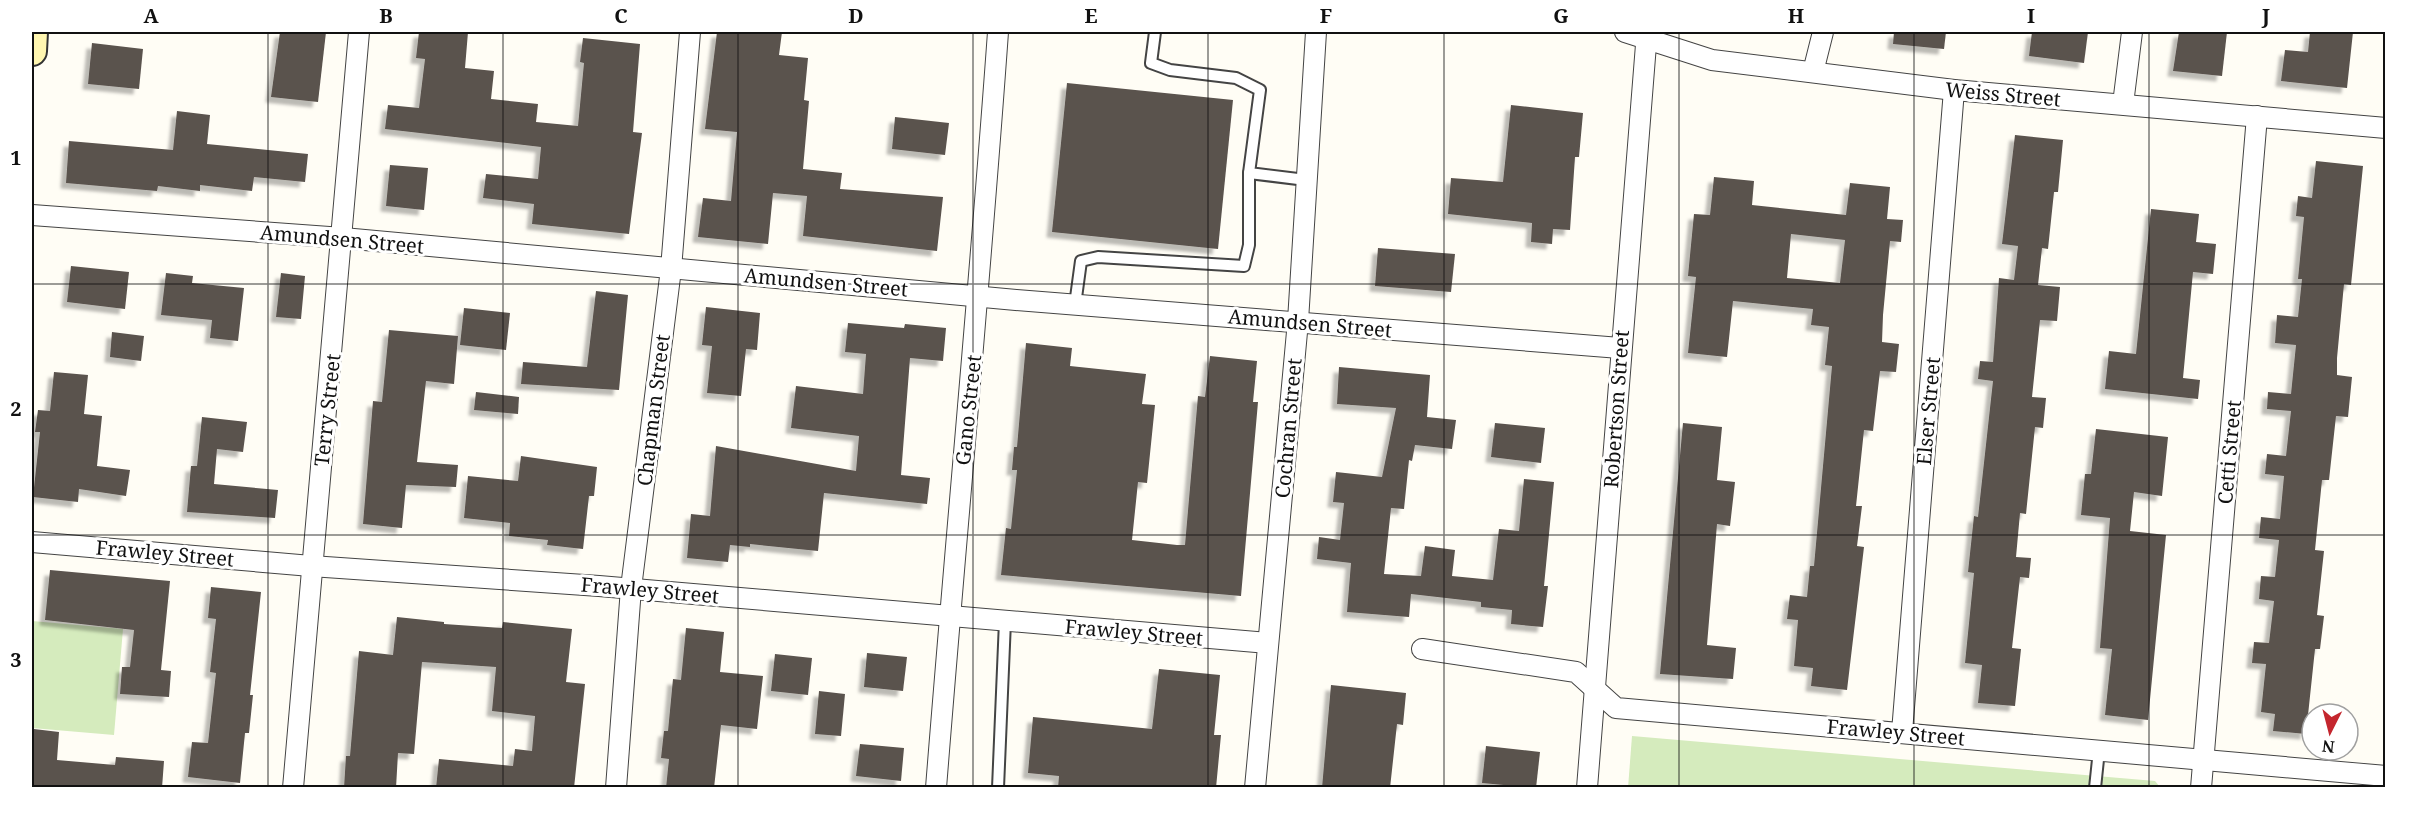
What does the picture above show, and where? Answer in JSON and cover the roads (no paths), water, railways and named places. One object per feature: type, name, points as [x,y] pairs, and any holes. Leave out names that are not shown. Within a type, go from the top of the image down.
[{"type":"main road","points":[[32,51],[33,32]]},
{"type":"street","name":"Terry Street","points":[[293,788],[311,566],[343,238],[359,32]]},
{"type":"street","name":"Chapman Street","points":[[616,788],[632,588],[671,269],[690,32]]},
{"type":"street","name":"Gano Street","points":[[936,788],[949,616],[980,297],[998,32]]},
{"type":"street","name":"Cochran Street","points":[[1255,788],[1298,321],[1316,32]]},
{"type":"street","name":"Weiss Street","points":[[1625,32],[1646,35],[1712,60],[1954,90],[2385,128]]},
{"type":"street","points":[[1814,72],[1823,32]]},
{"type":"street","points":[[2123,104],[2132,32]]},
{"type":"street","name":"Robertson Street","points":[[1587,788],[1646,35]]},
{"type":"street","name":"Elser Street","points":[[1902,732],[1954,90]]},
{"type":"street","name":"Cetti Street","points":[[2201,788],[2258,116]]},
{"type":"street","name":"Amundsen Street","points":[[32,215],[343,238],[980,297],[1620,348]]},
{"type":"street","name":"Frawley Street","points":[[32,542],[311,566],[632,588],[1268,643]]},
{"type":"street","name":"Frawley Street","points":[[1422,649],[1576,672],[1616,708],[2385,776]]},
{"type":"lane","points":[[1075,305],[1081,261],[1098,257],[1244,266],[1249,245],[1249,173],[1260,90],[1236,78],[1170,69],[1151,63],[1155,32]]},
{"type":"lane","points":[[1249,173],[1306,180]]},
{"type":"lane","points":[[998,788],[1005,621]]},
{"type":"lane","points":[[2096,788],[2099,750]]}]
